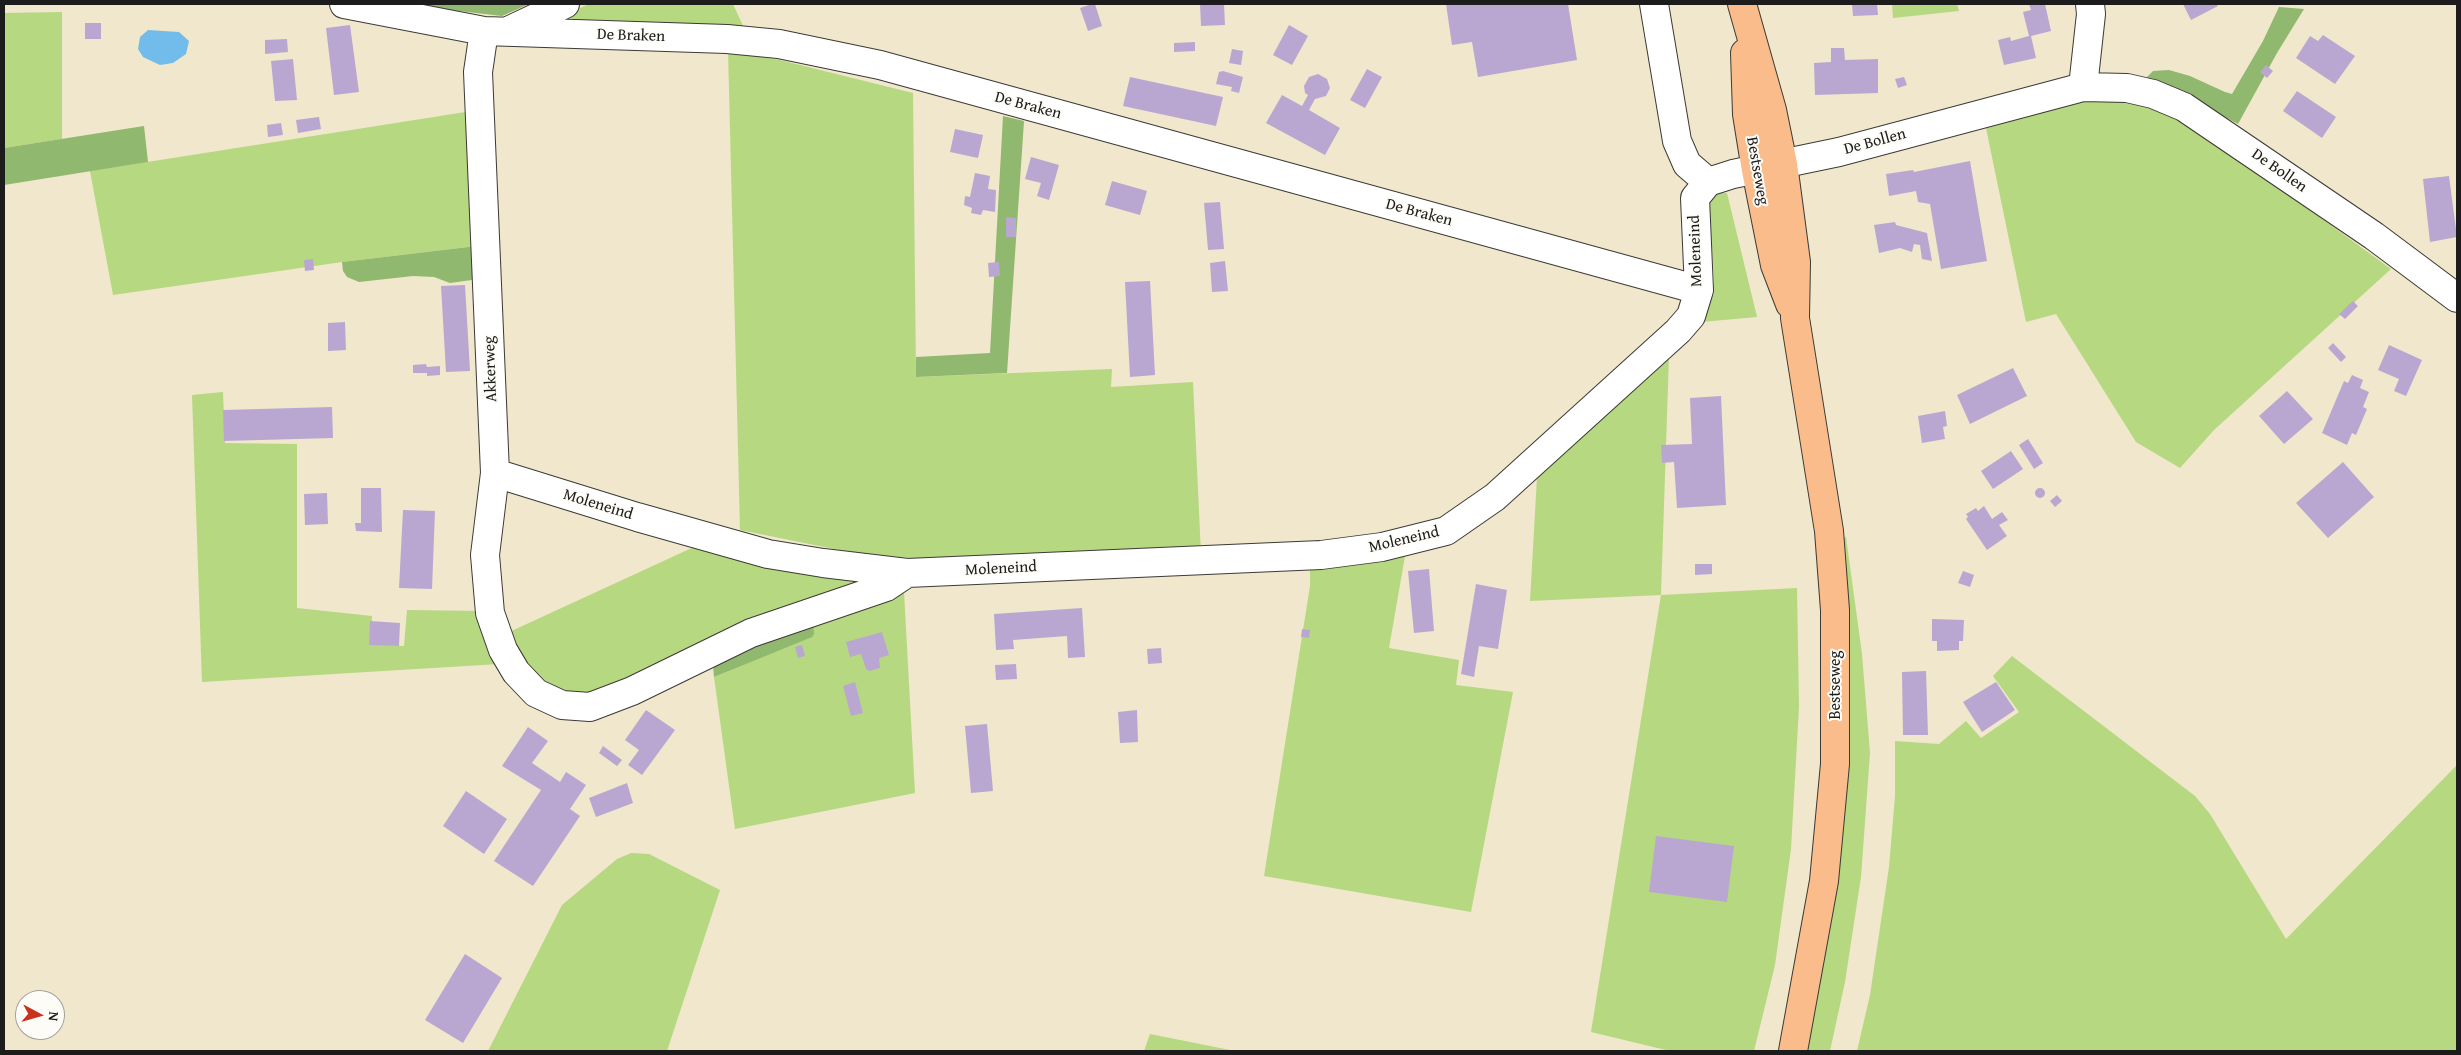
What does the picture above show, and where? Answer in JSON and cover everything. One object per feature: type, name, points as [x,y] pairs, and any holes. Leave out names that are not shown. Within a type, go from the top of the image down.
[{"type":"main road","name":"Bestseweg","points":[[1744,12],[1772,110],[1783,164],[1796,262],[1795,318],[1829,531],[1835,610],[1835,764],[1824,881],[1792,1051]]},
{"type":"main road","name":"Bestseweg","points":[[1744,12],[1748,114],[1756,170],[1775,265],[1795,318]]},
{"type":"street","name":"De Braken","points":[[344,4],[494,32],[728,39],[779,44],[871,63],[1699,290]]},
{"type":"street","points":[[494,32],[565,4]]},
{"type":"street","points":[[1654,4],[1677,141],[1687,164],[1708,182],[1756,170]]},
{"type":"street","points":[[2083,87],[2090,4]]},
{"type":"street","name":"Akkerweg","points":[[494,32],[478,72],[495,473],[485,556],[490,613],[503,650],[516,672],[536,693]]},
{"type":"street","name":"De Bollen","points":[[1756,170],[2083,87],[2127,88],[2153,94],[2184,106],[2374,236],[2457,298]]},
{"type":"street","name":"Moleneind","points":[[495,473],[768,554],[908,573],[1321,555],[1382,547],[1446,531],[1495,497],[1678,331],[1691,316],[1699,290],[1695,198],[1708,182]]},
{"type":"street","name":"Moleneind","points":[[536,693],[562,705],[590,707],[632,691],[751,633],[886,587],[908,573]]},
{"type":"green space","points":[[398,4],[529,4],[502,16]]},
{"type":"green space","points":[[589,4],[733,4],[744,28],[541,26]]},
{"type":"green space","points":[[1892,4],[1957,4],[1959,11],[1893,18]]},
{"type":"green space","points":[[2279,7],[2304,9],[2277,53],[2238,124],[2177,91],[2145,79],[2153,71],[2169,70],[2190,76],[2232,94],[2263,41]]},
{"type":"green space","points":[[62,12],[62,139],[4,148],[4,13]]},
{"type":"green space","points":[[728,50],[780,60],[913,93],[916,377],[1112,369],[1111,387],[1193,382],[1201,554],[945,561],[854,553],[740,530]]},
{"type":"green space","points":[[2088,100],[2115,101],[2154,108],[2188,126],[2233,154],[2391,269],[2214,430],[2180,468],[2136,442],[2056,314],[2026,322],[1986,128]]},
{"type":"green space","points":[[472,111],[477,246],[342,262],[113,295],[90,171]]},
{"type":"green space","points":[[1003,116],[1024,121],[1007,373],[916,377],[916,357],[990,353]]},
{"type":"green space","points":[[144,126],[148,162],[4,185],[4,148]]},
{"type":"green space","points":[[1720,193],[1727,193],[1757,317],[1701,322],[1714,294],[1712,247],[1703,219],[1710,197]]},
{"type":"green space","points":[[477,246],[479,279],[450,283],[434,277],[413,276],[359,282],[347,277],[343,271],[342,262]]},
{"type":"green space","points":[[1669,356],[1661,595],[1530,601],[1537,477]]},
{"type":"green space","points":[[223,392],[225,443],[297,444],[297,608],[372,616],[371,644],[404,646],[407,610],[483,611],[499,664],[202,682],[192,395]]},
{"type":"green space","points":[[1846,537],[1862,654],[1870,753],[1861,877],[1845,982],[1830,1051],[1804,1051],[1836,538]]},
{"type":"green space","points":[[696,546],[871,580],[619,686],[572,697],[535,677],[505,634]]},
{"type":"green space","points":[[1405,556],[1389,648],[1459,660],[1456,685],[1513,692],[1471,912],[1264,876],[1310,586],[1310,568]]},
{"type":"green space","points":[[1797,588],[1799,707],[1791,849],[1775,965],[1754,1051],[1670,1051],[1591,1032],[1661,595]]},
{"type":"green space","points":[[904,592],[915,793],[735,829],[714,677],[745,664],[813,622]]},
{"type":"green space","points":[[813,622],[814,634],[812,637],[714,677],[713,665]]},
{"type":"green space","points":[[2012,656],[2195,796],[2210,814],[2286,939],[2457,765],[2457,1051],[1857,1051],[1870,995],[1889,867],[1895,796],[1895,741],[1939,744],[1966,721],[1981,738],[2019,712],[1993,676]]},
{"type":"green space","points":[[631,853],[649,854],[720,890],[667,1051],[488,1051],[562,905],[617,859]]},
{"type":"green space","points":[[1150,1034],[1235,1051],[1144,1051]]},
{"type":"water","points":[[148,30],[179,32],[189,41],[186,54],[173,63],[160,65],[143,57],[138,49],[140,37]]},
{"type":"building","points":[[1095,4],[1102,26],[1088,31],[1080,8]]},
{"type":"building","points":[[1200,4],[1224,4],[1225,25],[1201,26]]},
{"type":"building","points":[[1446,4],[1568,4],[1577,60],[1478,77],[1472,42],[1452,45]]},
{"type":"building","points":[[1852,4],[1877,4],[1878,15],[1853,16]]},
{"type":"building","points":[[2029,4],[2045,4],[2051,31],[2031,36],[2036,58],[2004,65],[1998,40],[2010,37],[2011,41],[2029,36],[2023,12],[2031,10]]},
{"type":"building","points":[[2183,4],[2216,4],[2218,6],[2191,20]]},
{"type":"building","points":[[85,23],[101,23],[101,39],[85,39]]},
{"type":"building","points":[[350,25],[359,92],[334,95],[326,28]]},
{"type":"building","points":[[1289,25],[1308,36],[1292,65],[1273,55]]},
{"type":"building","points":[[2323,35],[2355,56],[2335,84],[2296,58],[2310,36],[2318,41]]},
{"type":"building","points":[[287,39],[288,52],[265,54],[265,40]]},
{"type":"building","points":[[1195,42],[1195,51],[1174,52],[1174,43]]},
{"type":"building","points":[[1831,48],[1844,48],[1845,60],[1878,59],[1878,93],[1815,95],[1814,63],[1831,62]]},
{"type":"building","points":[[1232,49],[1243,51],[1241,65],[1229,63]]},
{"type":"building","points":[[293,59],[297,100],[275,101],[271,61]]},
{"type":"building","points":[[2266,65],[2273,71],[2267,78],[2260,72]]},
{"type":"building","points":[[1367,69],[1382,77],[1365,108],[1350,100]]},
{"type":"building","points":[[1223,71],[1243,77],[1239,93],[1231,91],[1232,87],[1216,84],[1219,72]]},
{"type":"building","points":[[1318,74],[1327,79],[1330,88],[1326,96],[1315,99],[1309,110],[1340,128],[1325,155],[1266,123],[1282,95],[1302,106],[1308,95],[1305,93],[1304,86],[1309,77]]},
{"type":"building","points":[[1130,77],[1223,97],[1216,126],[1123,106]]},
{"type":"building","points":[[1904,77],[1907,85],[1898,88],[1895,79]]},
{"type":"building","points":[[2297,91],[2336,117],[2322,138],[2283,111]]},
{"type":"building","points":[[319,117],[321,129],[298,133],[296,120]]},
{"type":"building","points":[[281,123],[283,135],[268,137],[267,125]]},
{"type":"building","points":[[955,129],[983,135],[978,158],[950,152]]},
{"type":"building","points":[[1031,157],[1059,165],[1049,200],[1037,196],[1041,183],[1025,179]]},
{"type":"building","points":[[1970,161],[1987,261],[1941,269],[1930,204],[1918,202],[1916,191],[1889,196],[1886,174],[1913,170],[1914,172]]},
{"type":"building","points":[[975,173],[990,176],[988,189],[996,190],[995,212],[983,210],[981,215],[971,213],[972,208],[964,205],[965,196],[970,197]]},
{"type":"building","points":[[2449,176],[2457,237],[2430,242],[2423,179]]},
{"type":"building","points":[[1112,181],[1147,191],[1140,215],[1105,205]]},
{"type":"building","points":[[1220,202],[1224,249],[1208,250],[1204,203]]},
{"type":"building","points":[[1006,217],[1016,218],[1016,237],[1006,237]]},
{"type":"building","points":[[1895,222],[1896,225],[1927,233],[1932,261],[1922,259],[1920,245],[1914,244],[1912,252],[1900,248],[1879,253],[1874,225]]},
{"type":"building","points":[[313,259],[314,270],[305,271],[304,260]]},
{"type":"building","points":[[1225,261],[1228,291],[1212,292],[1210,263]]},
{"type":"building","points":[[999,262],[1000,276],[989,277],[988,263]]},
{"type":"building","points":[[1150,281],[1155,375],[1130,377],[1125,282]]},
{"type":"building","points":[[465,285],[470,371],[446,372],[441,286]]},
{"type":"building","points":[[2353,301],[2358,306],[2345,319],[2339,314]]},
{"type":"building","points":[[345,322],[346,350],[328,351],[328,323]]},
{"type":"building","points":[[2333,343],[2346,357],[2341,362],[2328,348]]},
{"type":"building","points":[[2389,345],[2422,360],[2406,396],[2394,391],[2399,379],[2378,370]]},
{"type":"building","points":[[426,364],[427,367],[440,366],[440,375],[427,376],[427,373],[413,373],[413,365]]},
{"type":"building","points":[[2013,368],[2027,396],[1970,424],[1957,395]]},
{"type":"building","points":[[2352,375],[2363,380],[2360,388],[2369,392],[2363,407],[2367,409],[2356,435],[2352,433],[2347,445],[2322,433],[2344,381],[2348,383]]},
{"type":"building","points":[[2287,391],[2313,419],[2284,444],[2259,416]]},
{"type":"building","points":[[1721,396],[1726,505],[1677,508],[1674,462],[1662,463],[1661,445],[1692,444],[1690,398]]},
{"type":"building","points":[[332,407],[333,438],[224,441],[223,410]]},
{"type":"building","points":[[1945,411],[1947,426],[1943,427],[1945,439],[1922,443],[1918,416]]},
{"type":"building","points":[[2028,439],[2043,463],[2034,469],[2019,445]]},
{"type":"building","points":[[2011,451],[2023,469],[1993,489],[1981,471]]},
{"type":"building","points":[[2343,462],[2374,497],[2328,538],[2296,503]]},
{"type":"building","points":[[361,488],[381,488],[382,532],[356,531],[355,523],[361,523]]},
{"type":"building","points":[[2038,488],[2042,488],[2045,493],[2044,497],[2038,498],[2035,495],[2035,491]]},
{"type":"building","points":[[327,493],[328,524],[305,525],[304,494]]},
{"type":"building","points":[[2057,495],[2062,501],[2055,507],[2050,501]]},
{"type":"building","points":[[1984,506],[1992,519],[2002,512],[2008,520],[1999,525],[2007,536],[1987,550],[1966,519],[1968,517],[1966,514],[1976,508],[1978,511]]},
{"type":"building","points":[[403,510],[435,511],[432,589],[399,588]]},
{"type":"building","points":[[1695,564],[1712,564],[1712,574],[1695,575]]},
{"type":"building","points":[[1429,569],[1434,631],[1414,633],[1408,571]]},
{"type":"building","points":[[1963,571],[1974,575],[1970,587],[1958,583]]},
{"type":"building","points":[[1476,584],[1507,590],[1498,649],[1479,646],[1474,677],[1461,674]]},
{"type":"building","points":[[1082,608],[1085,657],[1068,658],[1067,636],[1013,640],[1014,649],[996,650],[994,614]]},
{"type":"building","points":[[1932,619],[1964,620],[1963,641],[1959,641],[1959,650],[1937,651],[1937,641],[1932,641]]},
{"type":"building","points":[[370,621],[400,623],[399,646],[369,645]]},
{"type":"building","points":[[1302,629],[1310,630],[1309,638],[1301,637]]},
{"type":"building","points":[[882,632],[889,655],[879,658],[880,668],[869,671],[866,669],[861,654],[850,657],[846,642]]},
{"type":"building","points":[[802,645],[805,656],[798,658],[795,647]]},
{"type":"building","points":[[1161,648],[1162,663],[1148,664],[1147,649]]},
{"type":"building","points":[[1016,664],[1017,679],[996,680],[995,665]]},
{"type":"building","points":[[1926,671],[1928,735],[1903,735],[1902,672]]},
{"type":"building","points":[[855,682],[863,713],[851,716],[843,686]]},
{"type":"building","points":[[1996,682],[2015,710],[1982,732],[1963,702]]},
{"type":"building","points":[[646,710],[675,730],[642,775],[628,765],[639,750],[625,740]]},
{"type":"building","points":[[1137,710],[1138,742],[1120,743],[1118,712]]},
{"type":"building","points":[[987,724],[993,791],[971,793],[965,726]]},
{"type":"building","points":[[528,727],[548,741],[532,763],[560,782],[566,772],[586,785],[570,809],[580,816],[533,886],[494,861],[541,790],[502,766]]},
{"type":"building","points":[[603,746],[622,760],[617,766],[599,753]]},
{"type":"building","points":[[627,783],[633,803],[596,817],[589,798]]},
{"type":"building","points":[[466,791],[507,819],[484,854],[443,826]]},
{"type":"building","points":[[1656,836],[1734,846],[1727,902],[1649,892]]},
{"type":"building","points":[[465,954],[502,978],[463,1043],[425,1020]]}]
